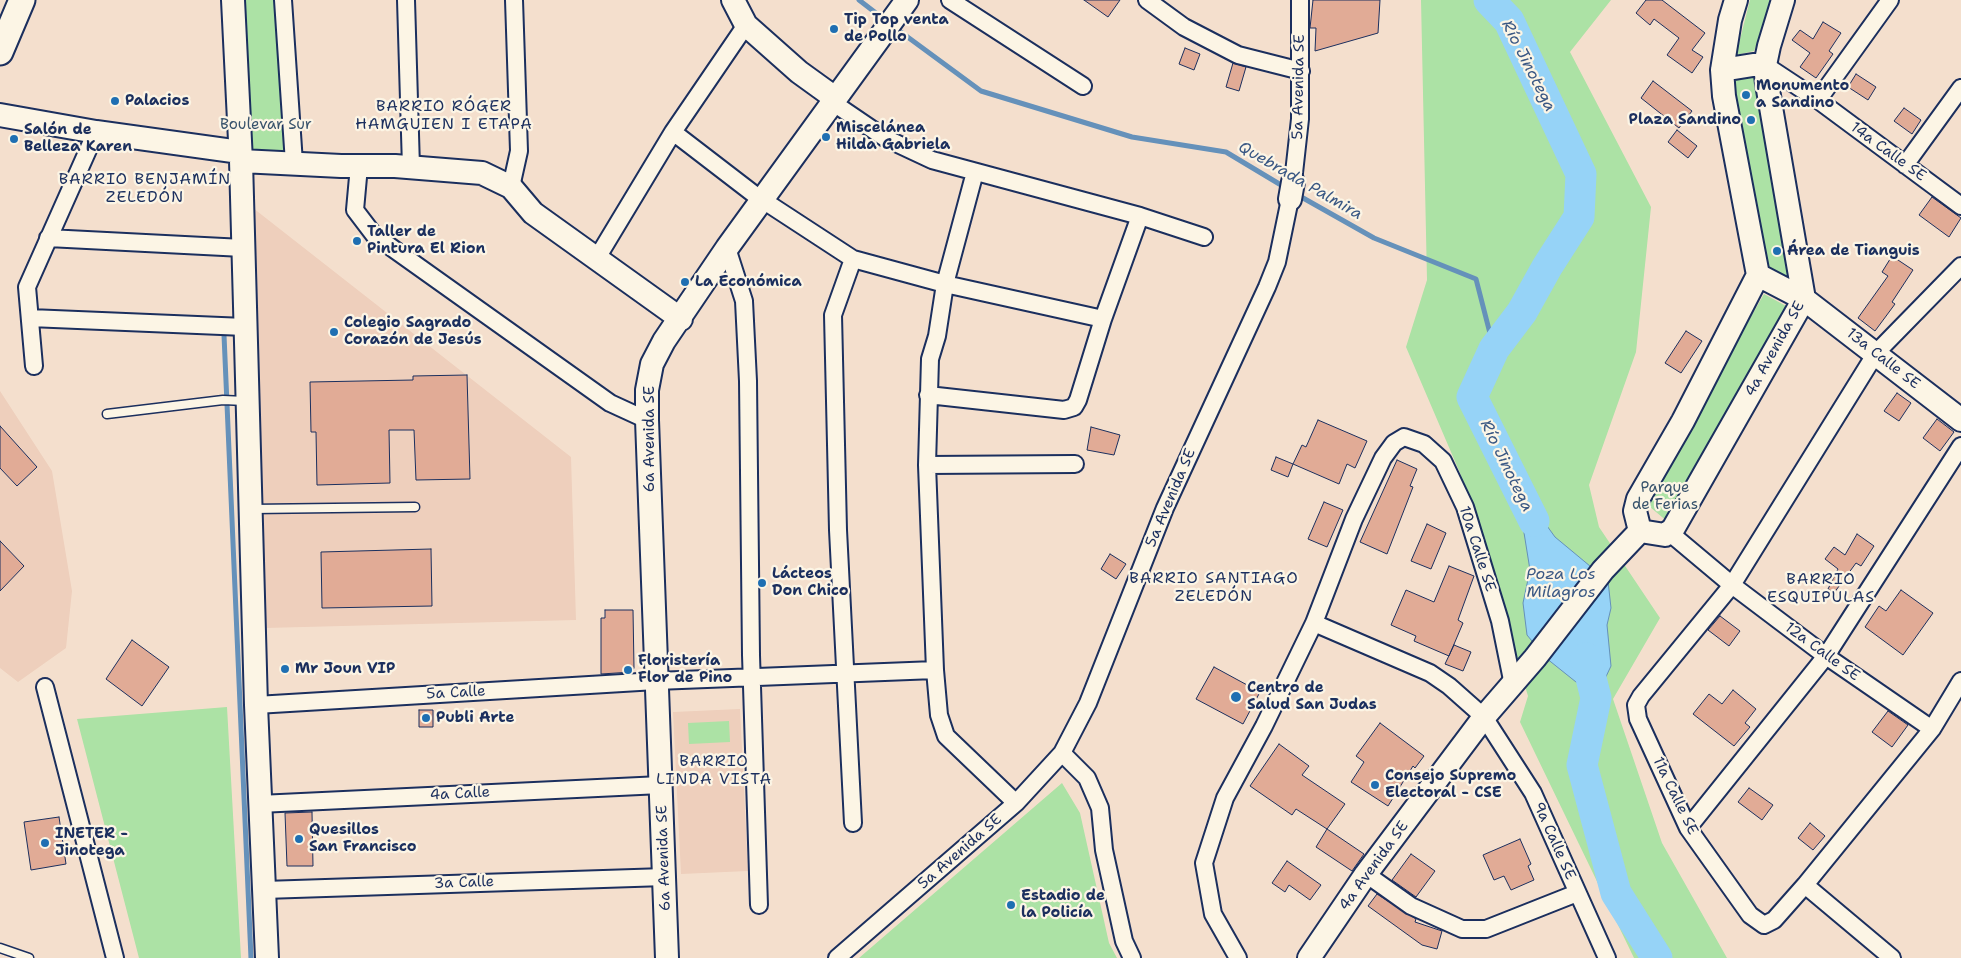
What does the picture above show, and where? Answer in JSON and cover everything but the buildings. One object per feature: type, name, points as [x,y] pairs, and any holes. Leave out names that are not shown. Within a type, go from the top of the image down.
[{"type":"main road","points":[[0,52],[22,0]]},
{"type":"street","points":[[232,0],[240,157],[256,705],[267,958]]},
{"type":"street","points":[[283,0],[294,163]]},
{"type":"street","points":[[406,0],[411,167]]},
{"type":"street","points":[[512,187],[519,151],[514,0]]},
{"type":"street","points":[[733,0],[746,24],[833,100],[885,138],[932,160],[1140,216],[1204,238]]},
{"type":"street","name":"6a Avenida SE","points":[[668,958],[647,420],[648,390],[652,364],[664,341],[681,319],[761,199],[907,0]]},
{"type":"street","points":[[950,0],[1083,86]]},
{"type":"street","points":[[1147,0],[1184,27],[1238,55],[1301,71]]},
{"type":"street","name":"5a Avenida SE","points":[[837,958],[1016,803],[1062,753],[1088,702],[1165,508],[1277,262],[1291,191],[1300,119],[1300,0]]},
{"type":"street","points":[[1670,533],[1665,535],[1640,530],[1635,511],[1638,499],[1682,421],[1758,275],[1724,96],[1722,70],[1730,20],[1736,0]]},
{"type":"street","name":"4a Avenida SE","points":[[1670,533],[1804,299],[1765,65],[1773,30],[1783,0]]},
{"type":"street","points":[[1818,100],[1890,0]]},
{"type":"street","points":[[597,258],[673,132],[746,24]]},
{"type":"street","points":[[1722,70],[1765,65]]},
{"type":"street","name":"14a Calle SE","points":[[1765,65],[1818,100],[1961,206]]},
{"type":"street","points":[[1905,165],[1961,88]]},
{"type":"street","points":[[0,115],[240,157],[294,163],[411,167],[482,173],[512,187],[533,212],[681,319]]},
{"type":"street","points":[[34,366],[26,287],[96,132]]},
{"type":"street","points":[[673,132],[761,199],[853,259],[945,284],[1103,319]]},
{"type":"street","points":[[359,166],[355,210],[374,235],[610,403],[647,420]]},
{"type":"street","points":[[975,172],[945,284],[930,359],[928,465],[935,670],[939,715],[946,736],[1016,803]]},
{"type":"street","points":[[928,395],[1064,410],[1074,407],[1140,216]]},
{"type":"street","points":[[48,238],[243,248]]},
{"type":"street","points":[[727,248],[744,301],[748,381],[752,676],[759,905]]},
{"type":"street","points":[[853,259],[833,315],[838,530],[853,823]]},
{"type":"street","points":[[1732,585],[1876,353],[1961,266]]},
{"type":"street","name":"13a Calle SE","points":[[1758,275],[1804,299],[1961,420]]},
{"type":"street","points":[[30,318],[245,326]]},
{"type":"street","name":"10a Calle SE","points":[[1314,623],[1354,519],[1383,458],[1394,443],[1404,436],[1424,444],[1443,461],[1464,507],[1500,621],[1512,685]]},
{"type":"street","points":[[1688,828],[1826,656],[1961,446]]},
{"type":"street","points":[[928,465],[1075,464]]},
{"type":"street","name":"4a Avenida SE","points":[[1309,958],[1366,874],[1484,718],[1535,658],[1603,570],[1640,530]]},
{"type":"street","name":"12a Calle SE","points":[[1670,533],[1732,585],[1826,656],[1932,729]]},
{"type":"street","name":"11a Calle SE","points":[[1732,585],[1641,696],[1636,705],[1638,719],[1688,828],[1750,916],[1764,925],[1774,920],[1805,885]]},
{"type":"street","points":[[1238,958],[1213,914],[1204,863],[1225,798],[1264,726],[1314,623]]},
{"type":"street","name":"9a Calle SE","points":[[1314,623],[1430,674],[1449,686],[1484,718],[1532,793],[1607,958]]},
{"type":"street","name":"5a Calle","points":[[256,705],[752,676],[935,670]]},
{"type":"street","points":[[1892,958],[1805,885],[1932,729],[1961,681]]},
{"type":"street","points":[[46,686],[115,958]]},
{"type":"street","points":[[1062,753],[1087,778],[1100,808],[1104,850],[1124,941],[1132,958]]},
{"type":"street","name":"4a Calle","points":[[260,804],[661,785]]},
{"type":"street","points":[[1366,874],[1412,906],[1462,929],[1486,928],[1577,893]]},
{"type":"street","name":"3a Calle","points":[[264,890],[665,877]]},
{"type":"lane","points":[[107,414],[224,400],[247,401]]},
{"type":"lane","points":[[250,509],[415,507]]},
{"type":"lane","points":[[0,948],[29,958]]},
{"type":"shaded area","name":"Colegio Sagrado Corazón de Jesús","points":[[253,208],[571,457],[576,620],[265,628]]},
{"type":"shaded area","points":[[0,391],[52,471],[72,591],[66,648],[18,682],[0,668]]},
{"type":"shaded area","points":[[740,709],[748,871],[681,874],[673,712]]},
{"type":"green space","name":"Boulevar Sur","points":[[239,0],[285,0],[292,161],[243,159]]},
{"type":"green space","points":[[1421,0],[1611,0],[1570,52],[1651,207],[1636,352],[1589,485],[1599,527],[1660,618],[1613,699],[1662,843],[1727,958],[1634,958],[1520,722],[1528,696],[1460,473],[1406,347],[1427,280]]},
{"type":"green space","points":[[1750,0],[1774,0],[1754,51],[1736,55]]},
{"type":"green space","points":[[1755,71],[1795,284],[1766,267],[1731,78]]},
{"type":"green space","name":"Parque de Ferias","points":[[1764,294],[1788,307],[1668,522],[1644,502]]},
{"type":"green space","points":[[227,707],[241,958],[139,958],[77,719]]},
{"type":"green space","points":[[729,721],[730,742],[689,744],[688,723]]},
{"type":"green space","name":"Estadio de la Policía","points":[[1062,783],[1080,813],[1109,943],[1117,958],[859,958]]},
{"type":"water","name":"Poza Los Milagros","points":[[1516,483],[1555,537],[1608,581],[1611,608],[1607,625],[1611,666],[1596,698],[1546,658],[1527,635],[1523,603],[1530,570]]},
{"type":"waterway","name":"Quebrada Palmira","points":[[859,0],[885,20]]},
{"type":"waterway","name":"Río Jinotega","points":[[1489,0],[1509,21],[1581,174],[1579,217],[1547,267],[1522,312],[1494,349],[1472,397],[1534,521]]},
{"type":"waterway","name":"Quebrada Palmira","points":[[894,27],[981,91],[1132,137],[1226,152],[1286,188]]},
{"type":"waterway","name":"Quebrada Palmira","points":[[1296,194],[1374,238],[1476,279],[1494,349]]},
{"type":"waterway","points":[[224,335],[251,958]]},
{"type":"waterway","name":"Río Jinotega","points":[[1586,658],[1596,698],[1582,765],[1616,893],[1657,958]]},
{"type":"place","name":"Tip Top venta de Pollo","points":[[834,29]]},
{"type":"place","name":"Monumento a Sandino","points":[[1746,95]]},
{"type":"place","name":"Palacios","points":[[115,101]]},
{"type":"place","name":"Plaza Sandino","points":[[1751,120]]},
{"type":"place","name":"Miscelánea Hilda Gabriela","points":[[826,137]]},
{"type":"place","name":"Salón de Belleza Karen","points":[[14,139]]},
{"type":"place","name":"Taller de Pintura El Rion","points":[[357,241]]},
{"type":"place","name":"Área de Tianguis","points":[[1777,251]]},
{"type":"place","name":"La Económica","points":[[685,282]]},
{"type":"place","name":"Colegio Sagrado Corazón de Jesús","points":[[334,332]]},
{"type":"place","name":"Lácteos Don Chico","points":[[762,583]]},
{"type":"place","name":"Mr Joun VIP","points":[[285,669]]},
{"type":"place","name":"Floristería Flor de Pino","points":[[628,670]]},
{"type":"place","name":"Centro de Salud San Judas","points":[[1236,697]]},
{"type":"place","name":"Publi Arte","points":[[426,718]]},
{"type":"place","name":"Consejo Supremo Electoral - CSE","points":[[1375,785]]},
{"type":"place","name":"Quesillos San Francisco","points":[[299,839]]},
{"type":"place","name":"INETER - Jinotega","points":[[45,843]]},
{"type":"place","name":"Estadio de la Policía","points":[[1011,905]]},
{"type":"district","name":"BARRIO RÓGER HAMGUIEN I ETAPA","points":[[444,116]]},
{"type":"district","name":"BARRIO BENJAMÍN ZELEDÓN","points":[[145,189]]},
{"type":"district","name":"BARRIO SANTIAGO ZELEDÓN","points":[[1214,588]]},
{"type":"district","name":"BARRIO ESQUIPULAS","points":[[1821,589]]},
{"type":"district","name":"BARRIO LINDA VISTA","points":[[714,771]]}]
